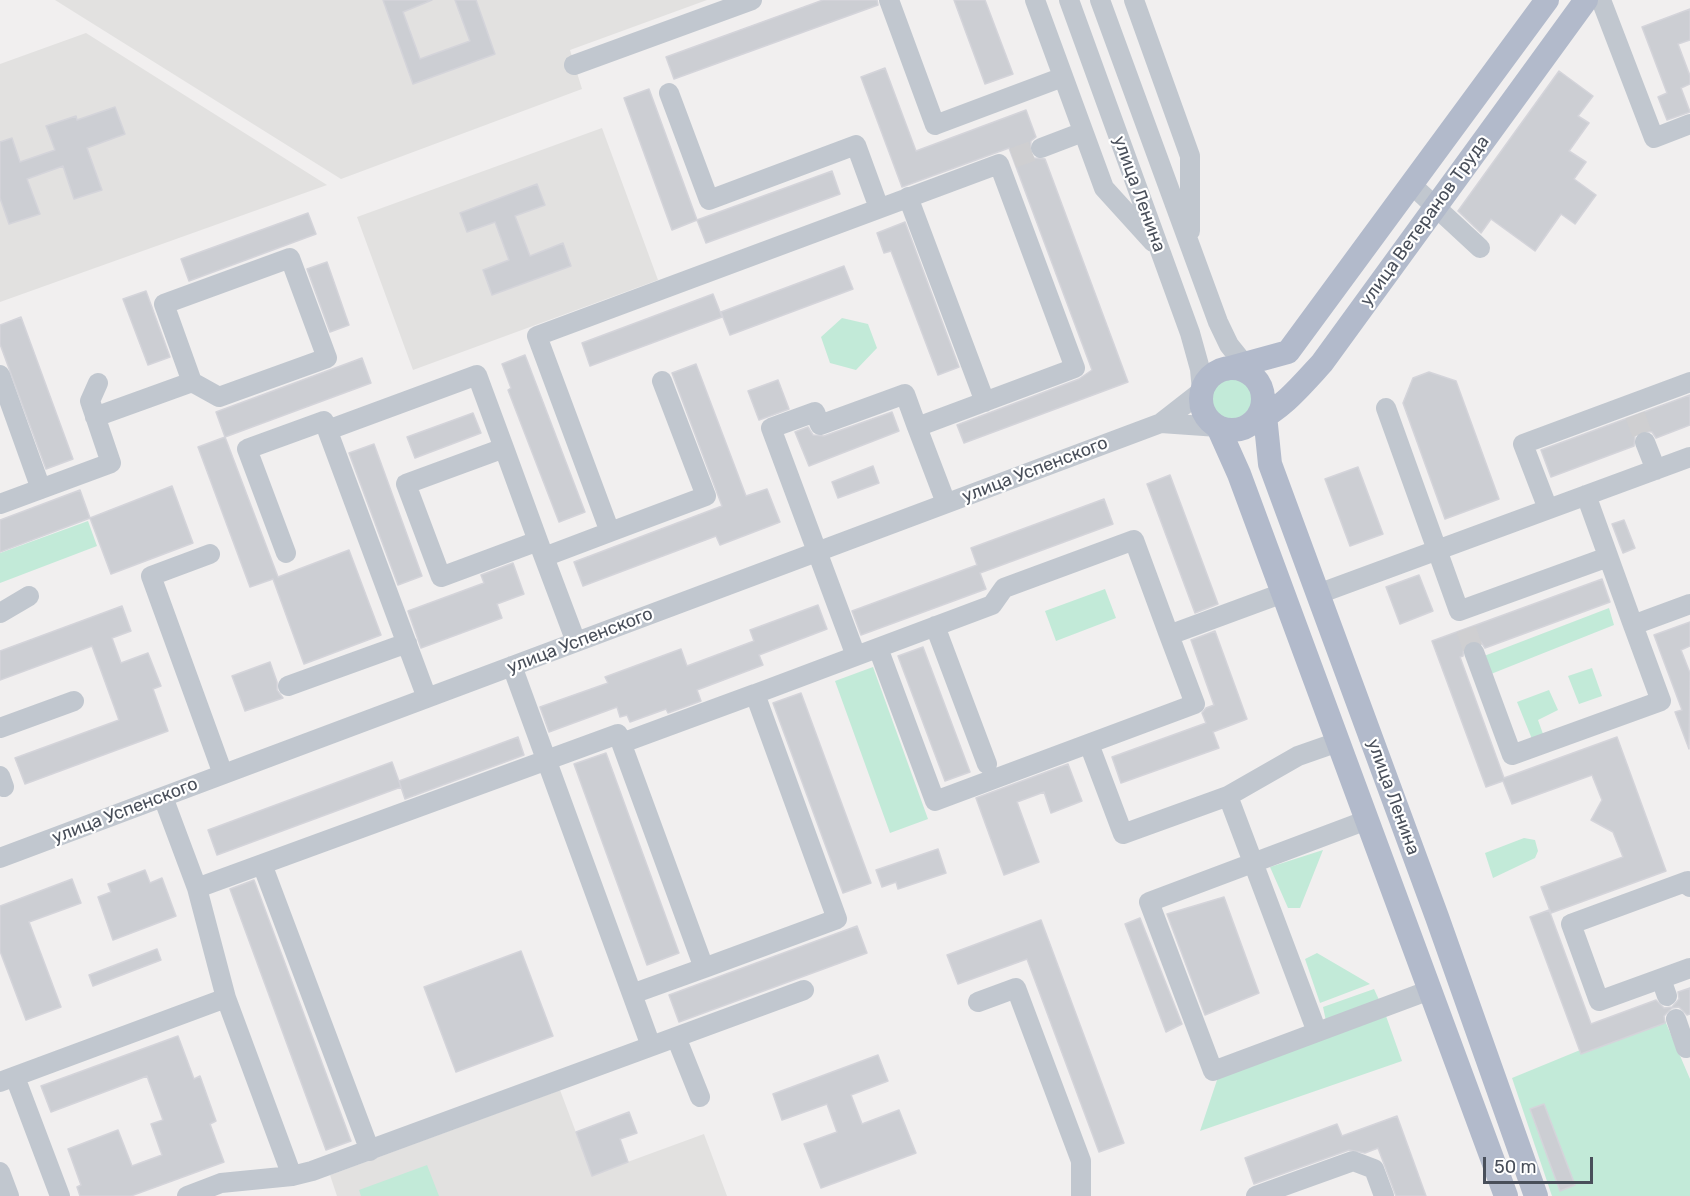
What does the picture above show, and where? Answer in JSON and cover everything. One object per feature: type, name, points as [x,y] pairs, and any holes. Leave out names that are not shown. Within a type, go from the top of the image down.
[{"type":"main road","name":"улица Ветеранов Труда","points":[[1250,391],[1288,352],[1413,186],[1547,0]]},
{"type":"main road","name":"улица Ветеранов Труда","points":[[1250,391],[1289,399],[1322,363],[1586,0]]},
{"type":"main road","points":[[1202,391],[1211,376],[1250,391],[1225,430],[1218,427]]},
{"type":"main road","name":"улица Ленина","points":[[1202,391],[1200,399],[1205,416],[1218,427],[1230,450],[1506,1196]]},
{"type":"main road","name":"улица Ленина","points":[[1250,391],[1270,464],[1437,917],[1536,1196]]},
{"type":"street","points":[[574,65],[752,0]]},
{"type":"street","points":[[888,0],[935,125],[1063,77]]},
{"type":"street","points":[[1035,0],[1104,189],[1159,249]]},
{"type":"street","name":"улица Ленина","points":[[1068,0],[1197,353],[1202,391]]},
{"type":"street","name":"улица Ленина","points":[[1100,0],[1218,322],[1250,391]]},
{"type":"street","points":[[1134,0],[1191,156],[1190,243]]},
{"type":"street","points":[[1601,0],[1653,138],[1690,124]]},
{"type":"street","points":[[669,93],[709,200],[856,145],[879,208]]},
{"type":"street","points":[[1041,148],[1083,132]]},
{"type":"street","points":[[610,532],[537,336],[1006,161],[1075,368],[917,427]]},
{"type":"street","points":[[1413,186],[1480,248]]},
{"type":"street","points":[[908,197],[985,402]]},
{"type":"street","points":[[95,417],[192,382],[219,397],[327,358],[290,258],[164,304],[192,382]]},
{"type":"street","points":[[0,375],[42,489]]},
{"type":"street","points":[[328,430],[477,375],[576,642]]},
{"type":"street","points":[[504,448],[406,484],[441,577],[610,532],[705,496],[662,381]]},
{"type":"street","points":[[1548,509],[1523,444],[1633,409],[1690,382]]},
{"type":"street","points":[[0,504],[111,463],[90,401],[98,383]]},
{"type":"street","points":[[1161,423],[1202,391]]},
{"type":"street","points":[[856,656],[771,428],[815,412],[820,425],[905,394],[946,503]]},
{"type":"street","points":[[1386,408],[1462,620],[1608,556]]},
{"type":"street","points":[[285,553],[247,449],[324,421],[427,698]]},
{"type":"street","points":[[1161,423],[1218,427]]},
{"type":"street","name":"улица Успенского","points":[[0,858],[1161,423]]},
{"type":"street","points":[[1645,442],[1656,470]]},
{"type":"street","points":[[1318,594],[1690,457]]},
{"type":"street","points":[[1474,652],[1512,755],[1661,700],[1586,495]]},
{"type":"street","points":[[622,743],[992,605],[1004,588],[1134,540],[1195,704],[935,801],[878,648]]},
{"type":"street","points":[[210,554],[151,576],[223,774]]},
{"type":"street","points":[[1169,635],[1283,593]]},
{"type":"street","points":[[0,601],[29,596],[0,613]]},
{"type":"street","points":[[1633,625],[1690,604]]},
{"type":"street","points":[[935,626],[987,764]]},
{"type":"street","points":[[288,686],[407,643]]},
{"type":"street","points":[[512,666],[651,1046]]},
{"type":"street","points":[[632,994],[837,919],[754,694]]},
{"type":"street","points":[[0,728],[74,702]]},
{"type":"street","points":[[197,888],[618,734],[704,968]]},
{"type":"street","points":[[1089,744],[1123,834],[1228,796],[1298,756],[1338,742]]},
{"type":"street","points":[[1228,796],[1317,1032]]},
{"type":"street","points":[[163,797],[197,888],[226,998],[292,1176]]},
{"type":"street","points":[[1367,820],[1149,902],[1213,1071],[1430,990]]},
{"type":"street","points":[[262,864],[370,1150]]},
{"type":"street","points":[[1690,887],[1688,881],[1571,924],[1599,1001],[1664,987],[1690,968]]},
{"type":"street","points":[[978,1002],[1016,988],[1081,1161],[1081,1196]]},
{"type":"street","points":[[187,1196],[292,1176],[370,1150],[804,990]]},
{"type":"street","points":[[60,1196],[7,1080],[226,998]]},
{"type":"street","points":[[1676,1019],[1686,1048],[1690,1047]]},
{"type":"street","points":[[676,1037],[700,1098]]},
{"type":"street","points":[[1256,1196],[1353,1161],[1374,1169],[1384,1196]]},
{"type":"street","points":[[0,1172],[9,1196]]},
{"type":"shaded area","points":[[55,0],[707,0],[570,50],[582,89],[341,179]]},
{"type":"shaded area","points":[[86,33],[327,185],[0,302],[0,64]]},
{"type":"shaded area","points":[[602,128],[658,280],[413,370],[357,217]]},
{"type":"shaded area","points":[[560,1090],[592,1175],[704,1134],[727,1196],[337,1196],[330,1175]]},
{"type":"green space","points":[[842,318],[868,324],[877,348],[856,370],[830,363],[821,337]]},
{"type":"green space","points":[[1231,377],[1239,378],[1246,383],[1251,390],[1251,406],[1246,413],[1239,418],[1231,419],[1223,418],[1216,413],[1211,406],[1210,398],[1211,390],[1216,383],[1223,378]]},
{"type":"green space","points":[[88,521],[97,546],[0,583],[0,553]]},
{"type":"green space","points":[[1105,589],[1116,618],[1056,641],[1045,611]]},
{"type":"green space","points":[[1609,608],[1614,625],[1491,674],[1484,656]]},
{"type":"green space","points":[[873,667],[928,819],[890,833],[835,681]]},
{"type":"green space","points":[[1592,668],[1602,696],[1579,704],[1568,676]]},
{"type":"green space","points":[[1549,690],[1558,710],[1538,720],[1543,734],[1532,739],[1517,702]]},
{"type":"green space","points":[[1524,838],[1535,840],[1538,851],[1535,858],[1493,878],[1485,853]]},
{"type":"green space","points":[[1323,850],[1300,908],[1288,908],[1270,867]]},
{"type":"green space","points":[[1317,953],[1370,984],[1320,1003],[1305,959]]},
{"type":"green space","points":[[1374,989],[1380,1002],[1326,1021],[1323,1007]]},
{"type":"green space","points":[[1386,1016],[1402,1061],[1200,1131],[1218,1077]]},
{"type":"green space","points":[[1663,1016],[1690,1079],[1690,1196],[1552,1196],[1512,1078]]},
{"type":"green space","points":[[427,1165],[439,1196],[361,1196],[359,1190]]},
{"type":"building","points":[[383,0],[432,0],[403,12],[420,59],[470,41],[455,0],[476,0],[495,54],[413,84]]},
{"type":"building","points":[[823,0],[877,0],[878,5],[674,79],[666,57]]},
{"type":"building","points":[[954,0],[985,0],[1013,74],[985,84]]},
{"type":"building","points":[[1690,9],[1690,40],[1678,44],[1690,76],[1690,84],[1681,88],[1690,112],[1667,120],[1658,97],[1667,93],[1642,27]]},
{"type":"building","points":[[885,68],[916,151],[1026,110],[1036,137],[1031,141],[1030,152],[1034,158],[1045,159],[1128,382],[964,443],[957,425],[1079,379],[1092,370],[1009,148],[902,187],[861,77]]},
{"type":"building","points":[[1559,71],[1593,96],[1578,116],[1589,123],[1569,151],[1586,162],[1574,179],[1596,195],[1575,224],[1561,214],[1535,251],[1491,219],[1481,233],[1458,211]]},
{"type":"building","points":[[649,89],[697,220],[672,230],[624,98]]},
{"type":"building","points":[[115,107],[125,134],[87,148],[102,190],[74,199],[63,166],[27,179],[40,214],[9,224],[0,198],[0,142],[12,138],[20,162],[55,150],[46,126],[76,116],[77,120]]},
{"type":"building","points":[[832,171],[840,194],[706,243],[697,220]]},
{"type":"building","points":[[537,184],[545,205],[515,216],[530,256],[563,243],[571,266],[492,295],[483,270],[509,260],[495,222],[467,232],[460,213]]},
{"type":"building","points":[[308,213],[316,234],[189,281],[181,259]]},
{"type":"building","points":[[905,222],[959,367],[938,375],[891,251],[884,253],[877,233]]},
{"type":"building","points":[[327,262],[349,325],[330,332],[307,269]]},
{"type":"building","points":[[844,266],[853,289],[730,335],[721,312]]},
{"type":"building","points":[[146,291],[170,357],[148,365],[123,299]]},
{"type":"building","points":[[713,294],[722,317],[590,366],[582,343]]},
{"type":"building","points":[[21,317],[73,459],[46,469],[0,344],[0,325]]},
{"type":"building","points":[[525,355],[585,512],[559,522],[508,390],[511,388],[502,364]]},
{"type":"building","points":[[362,358],[371,383],[225,437],[216,412]]},
{"type":"building","points":[[696,364],[746,496],[767,489],[780,522],[720,545],[716,536],[583,586],[574,562],[722,506],[672,373]]},
{"type":"building","points":[[1429,372],[1456,381],[1499,499],[1445,519],[1403,403],[1413,378]]},
{"type":"building","points":[[778,380],[789,409],[759,420],[748,391]]},
{"type":"building","points":[[1690,395],[1690,425],[1656,438],[1652,432],[1641,431],[1635,435],[1634,446],[1551,477],[1541,450]]},
{"type":"building","points":[[892,412],[899,431],[809,466],[795,432],[808,427],[813,435],[824,436]]},
{"type":"building","points":[[473,413],[481,433],[415,458],[407,437]]},
{"type":"building","points":[[225,437],[278,577],[349,550],[381,635],[304,664],[273,579],[250,587],[198,447]]},
{"type":"building","points":[[374,444],[422,576],[398,585],[349,453]]},
{"type":"building","points":[[873,466],[879,483],[838,498],[832,482]]},
{"type":"building","points":[[1358,467],[1383,534],[1350,546],[1325,479]]},
{"type":"building","points":[[1170,475],[1218,604],[1195,613],[1147,484]]},
{"type":"building","points":[[172,486],[193,543],[111,574],[90,518]]},
{"type":"building","points":[[80,490],[90,518],[0,552],[0,520]]},
{"type":"building","points":[[1104,499],[1113,524],[980,573],[986,589],[861,635],[852,611],[977,565],[971,548]]},
{"type":"building","points":[[1624,520],[1635,548],[1623,553],[1612,524]]},
{"type":"building","points":[[513,563],[524,594],[497,604],[502,618],[421,648],[408,611],[484,583],[481,575]]},
{"type":"building","points":[[1419,575],[1433,611],[1400,624],[1386,587]]},
{"type":"building","points":[[1602,579],[1610,602],[1485,648],[1481,642],[1470,641],[1464,645],[1463,656],[1460,657],[1504,778],[1617,737],[1666,871],[1551,913],[1541,887],[1623,857],[1613,832],[1591,820],[1602,800],[1592,775],[1512,804],[1503,781],[1486,787],[1432,641]]},
{"type":"building","points":[[818,605],[827,629],[759,655],[763,665],[697,690],[701,701],[668,713],[666,709],[630,722],[627,715],[620,717],[617,707],[549,732],[540,707],[608,683],[605,677],[681,649],[687,666],[754,641],[750,630]]},
{"type":"building","points":[[122,606],[131,631],[112,638],[121,663],[148,653],[161,686],[153,689],[168,731],[25,784],[15,758],[119,720],[92,646],[0,680],[0,651]]},
{"type":"building","points":[[1690,622],[1690,646],[1681,650],[1690,673],[1689,749],[1675,712],[1682,710],[1654,635]]},
{"type":"building","points":[[1215,631],[1247,719],[1213,732],[1219,748],[1121,783],[1112,757],[1206,723],[1202,713],[1206,708],[1214,705],[1191,640]]},
{"type":"building","points":[[923,647],[970,772],[945,781],[898,656]]},
{"type":"building","points":[[270,662],[277,682],[277,690],[283,698],[245,711],[232,676]]},
{"type":"building","points":[[801,693],[871,883],[843,893],[773,703]]},
{"type":"building","points":[[518,737],[524,755],[405,799],[399,781]]},
{"type":"building","points":[[606,753],[679,953],[647,965],[574,764]]},
{"type":"building","points":[[392,762],[401,787],[217,855],[208,830]]},
{"type":"building","points":[[1068,764],[1082,801],[1051,813],[1044,792],[1017,802],[1039,862],[1004,875],[976,798]]},
{"type":"building","points":[[938,849],[946,873],[898,889],[896,882],[882,887],[876,870]]},
{"type":"building","points":[[145,870],[150,883],[162,878],[176,916],[113,940],[98,897],[111,892],[108,884]]},
{"type":"building","points":[[72,879],[81,903],[29,922],[61,1007],[26,1020],[0,951],[0,906]]},
{"type":"building","points":[[254,880],[351,1141],[326,1150],[230,889]]},
{"type":"building","points":[[1224,897],[1259,993],[1205,1015],[1167,914]]},
{"type":"building","points":[[1549,910],[1591,1024],[1656,1000],[1664,1008],[1672,1007],[1679,999],[1678,992],[1690,988],[1690,1014],[1687,1015],[1679,1007],[1672,1008],[1664,1016],[1665,1023],[1581,1054],[1530,917]]},
{"type":"building","points":[[1140,918],[1182,1024],[1166,1032],[1125,924]]},
{"type":"building","points":[[1041,920],[1124,1143],[1099,1152],[1027,959],[958,984],[947,955]]},
{"type":"building","points":[[857,926],[867,953],[679,1022],[669,995]]},
{"type":"building","points":[[157,949],[161,960],[93,986],[89,975]]},
{"type":"building","points":[[521,951],[553,1036],[456,1072],[424,987]]},
{"type":"building","points":[[178,1036],[194,1079],[200,1076],[216,1121],[210,1124],[224,1162],[131,1196],[80,1196],[77,1187],[81,1185],[68,1149],[118,1130],[132,1166],[162,1155],[151,1124],[163,1120],[147,1076],[51,1112],[41,1086]]},
{"type":"building","points":[[878,1055],[888,1081],[851,1095],[862,1124],[899,1110],[916,1153],[821,1188],[804,1144],[837,1132],[827,1104],[782,1120],[773,1094]]},
{"type":"building","points":[[1544,1104],[1575,1185],[1560,1191],[1530,1109]]},
{"type":"building","points":[[629,1112],[637,1133],[620,1139],[628,1162],[592,1176],[576,1132]]},
{"type":"building","points":[[1397,1116],[1426,1196],[1396,1196],[1378,1148],[1365,1153],[1349,1150],[1254,1184],[1245,1158],[1337,1124],[1342,1136]]},
{"type":"tunnel","points":[[1013,158],[1041,148]]},
{"type":"tunnel","points":[[1635,415],[1645,442]]},
{"type":"tunnel","points":[[1466,629],[1474,652]]}]
